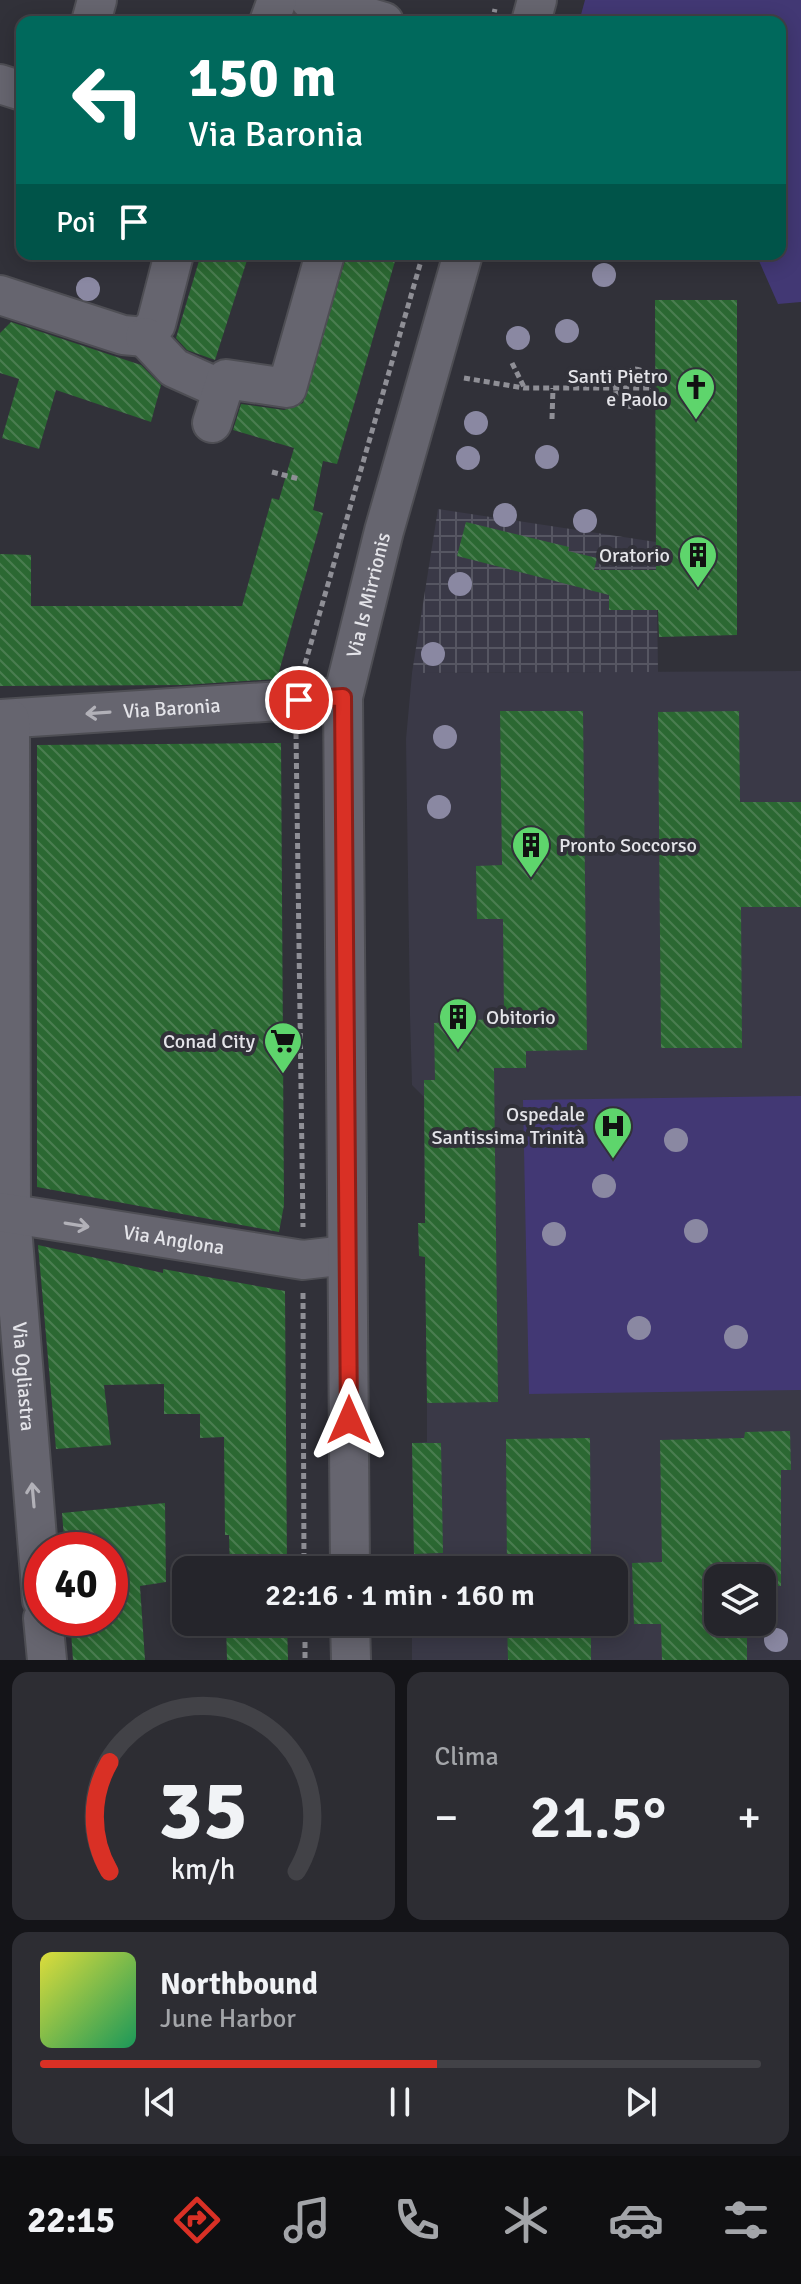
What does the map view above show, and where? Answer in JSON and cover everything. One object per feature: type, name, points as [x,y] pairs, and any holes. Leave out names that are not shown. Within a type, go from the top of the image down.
[{"type":"street","points":[[310,0],[364,16]]},
{"type":"street","points":[[145,337],[156,324],[172,260]]},
{"type":"street","points":[[0,295],[123,335],[145,337],[174,368],[218,406],[226,379],[287,388],[323,260]]},
{"type":"street","name":"Via Is Mirrionis","points":[[350,1556],[343,697],[384,531],[461,260]]},
{"type":"street","name":"Via Baronia","points":[[5,719],[343,697]]},
{"type":"street","name":"Via Ogliastra","points":[[5,719],[5,1213],[35,1532]]},
{"type":"street","name":"Via Anglona","points":[[5,1213],[303,1260],[347,1255]]},
{"type":"street","points":[[45,1636],[47,1660]]},
{"type":"street","points":[[350,1636],[351,1660]]},
{"type":"path","points":[[512,363],[524,388]]},
{"type":"path","points":[[634,368],[649,376],[652,388],[648,400],[631,407],[619,400],[614,387],[618,376],[634,368]]},
{"type":"path","points":[[454,383],[458,369]]},
{"type":"path","points":[[464,378],[524,388],[652,388]]},
{"type":"path","points":[[552,419],[553,388]]},
{"type":"path","points":[[272,472],[299,479]]},
{"type":"path","points":[[305,1636],[305,1660]]},
{"type":"shaded area","points":[[585,0],[801,0],[801,302],[778,304],[759,260],[786,260],[786,16],[581,16]]},
{"type":"shaded area","points":[[438,509],[656,542],[658,672],[412,673]]},
{"type":"shaded area","name":"Ospedale Santissima Trinità","points":[[801,671],[801,1660],[412,1660],[412,1636],[628,1636],[628,1556],[414,1556],[412,1443],[427,1442],[427,1403],[425,1257],[419,1256],[418,1223],[425,1223],[424,1097],[412,1085],[406,739],[412,673]]},
{"type":"shaded area","points":[[801,1096],[801,1390],[529,1394],[523,1100]]},
{"type":"building","points":[[199,260],[247,260],[215,360],[187,350],[176,338]]},
{"type":"building","points":[[345,260],[395,260],[337,464],[323,461],[313,510],[323,513],[277,679],[184,685],[0,686],[0,554],[31,555],[31,606],[242,606],[272,498],[279,500],[294,448],[233,430],[241,404],[284,410],[303,403]]},
{"type":"building","points":[[655,300],[737,300],[737,635],[659,637],[658,610],[609,610],[609,595],[457,556],[466,522],[569,547],[568,551],[597,558],[594,570],[656,570]]},
{"type":"building","points":[[11,322],[141,365],[161,385],[151,422],[56,390],[39,449],[2,438],[19,379],[0,373],[0,333]]},
{"type":"building","points":[[500,711],[583,711],[587,1050],[526,1051],[526,1068],[494,1068],[498,1402],[427,1403],[425,1257],[419,1256],[418,1223],[425,1223],[424,1080],[435,1080],[434,1023],[504,1018],[503,919],[477,919],[476,866],[502,865]]},
{"type":"building","points":[[739,711],[740,802],[801,802],[801,907],[741,907],[742,1048],[661,1048],[658,712]]},
{"type":"building","points":[[281,743],[284,1205],[279,1232],[37,1187],[37,745]]},
{"type":"building","points":[[38,1245],[163,1273],[163,1269],[285,1291],[287,1556],[230,1556],[229,1535],[225,1535],[224,1437],[200,1438],[200,1414],[164,1414],[164,1384],[104,1385],[111,1445],[56,1449]]},
{"type":"building","points":[[790,1431],[791,1470],[781,1470],[781,1586],[776,1586],[776,1564],[704,1564],[704,1636],[747,1636],[747,1660],[662,1660],[661,1624],[634,1624],[632,1563],[662,1562],[660,1440],[744,1438],[745,1432]]},
{"type":"building","points":[[590,1438],[591,1556],[507,1556],[506,1439]]},
{"type":"building","points":[[412,1443],[441,1443],[443,1553],[414,1554]]},
{"type":"building","points":[[165,1503],[166,1582],[140,1586],[145,1660],[73,1660],[71,1636],[128,1636],[128,1532],[64,1532],[62,1513]]},
{"type":"building","points":[[226,1636],[287,1636],[288,1660],[227,1660]]},
{"type":"building","points":[[507,1636],[591,1636],[591,1660],[508,1660]]},
{"type":"place","name":"Santi Pietro e Paolo","points":[[696,421]]},
{"type":"place","name":"Oratorio","points":[[698,589]]},
{"type":"place","name":"Pronto Soccorso","points":[[531,879]]},
{"type":"place","name":"Obitorio","points":[[458,1051]]},
{"type":"place","name":"Conad City","points":[[283,1075]]},
{"type":"place","name":"Ospedale Santissima Trinità","points":[[613,1160]]},
{"type":"route","points":[[299,700],[343,697],[349,1420]]}]
